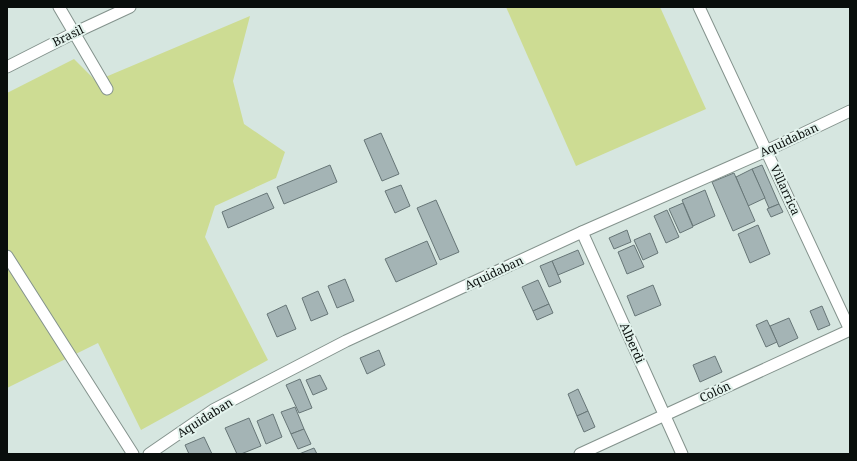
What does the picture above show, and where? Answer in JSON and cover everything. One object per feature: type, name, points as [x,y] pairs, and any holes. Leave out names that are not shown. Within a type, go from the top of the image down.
[{"type":"street","points":[[59,7],[107,89]]},
{"type":"street","name":"Brasil","points":[[7,67],[130,7]]},
{"type":"street","name":"Villarrica","points":[[699,7],[850,330]]},
{"type":"street","name":"Aquidaban","points":[[148,454],[213,410],[346,341],[582,232],[766,151],[850,111]]},
{"type":"street","name":"Alberdi","points":[[582,232],[682,454]]},
{"type":"street","points":[[7,256],[133,454]]},
{"type":"street","name":"Colón","points":[[580,454],[850,330]]},
{"type":"green space","points":[[506,7],[660,7],[706,109],[576,166]]},
{"type":"green space","points":[[250,16],[233,81],[244,124],[285,152],[276,178],[215,206],[205,237],[268,360],[141,430],[98,343],[7,388],[7,93],[74,59],[96,81]]},
{"type":"building","points":[[381,133],[399,174],[382,181],[364,140]]},
{"type":"building","points":[[330,165],[337,182],[284,204],[277,187]]},
{"type":"building","points":[[762,165],[779,204],[769,208],[752,169]]},
{"type":"building","points":[[752,169],[765,198],[748,206],[736,177]]},
{"type":"building","points":[[734,173],[755,221],[733,231],[712,182]]},
{"type":"building","points":[[401,185],[410,206],[395,213],[385,191]]},
{"type":"building","points":[[705,190],[715,216],[693,226],[682,200]]},
{"type":"building","points":[[267,193],[274,208],[228,228],[222,212]]},
{"type":"building","points":[[436,200],[459,252],[440,260],[417,208]]},
{"type":"building","points":[[683,203],[693,227],[680,233],[669,209]]},
{"type":"building","points":[[779,204],[783,212],[771,217],[767,209]]},
{"type":"building","points":[[667,210],[679,237],[666,243],[654,216]]},
{"type":"building","points":[[758,225],[770,254],[750,263],[738,234]]},
{"type":"building","points":[[627,230],[631,242],[614,249],[609,238]]},
{"type":"building","points":[[650,233],[658,253],[643,260],[634,240]]},
{"type":"building","points":[[427,241],[437,264],[396,282],[385,259]]},
{"type":"building","points":[[634,245],[644,267],[627,274],[618,252]]},
{"type":"building","points":[[578,250],[584,264],[558,275],[552,261]]},
{"type":"building","points":[[552,261],[561,282],[549,287],[540,266]]},
{"type":"building","points":[[345,279],[354,301],[337,308],[328,286]]},
{"type":"building","points":[[538,280],[549,304],[533,311],[522,287]]},
{"type":"building","points":[[653,285],[661,305],[635,316],[627,296]]},
{"type":"building","points":[[318,291],[328,314],[311,321],[302,298]]},
{"type":"building","points":[[549,304],[553,313],[537,320],[533,311]]},
{"type":"building","points":[[286,305],[296,329],[277,337],[267,314]]},
{"type":"building","points":[[822,306],[830,325],[818,330],[810,311]]},
{"type":"building","points":[[789,318],[798,338],[779,347],[770,326]]},
{"type":"building","points":[[767,320],[777,342],[766,347],[756,325]]},
{"type":"building","points":[[379,350],[385,365],[367,374],[360,358]]},
{"type":"building","points":[[715,356],[722,372],[700,382],[693,365]]},
{"type":"building","points":[[320,375],[327,389],[313,395],[306,380]]},
{"type":"building","points":[[300,379],[312,408],[299,413],[286,385]]},
{"type":"building","points":[[578,389],[588,411],[577,416],[568,394]]},
{"type":"building","points":[[295,407],[304,429],[291,434],[281,412]]},
{"type":"building","points":[[588,411],[595,427],[584,432],[577,416]]},
{"type":"building","points":[[273,414],[282,437],[266,444],[257,421]]},
{"type":"building","points":[[249,418],[261,446],[241,454],[237,454],[225,428]]},
{"type":"building","points":[[304,429],[311,444],[298,449],[291,434]]},
{"type":"building","points":[[204,437],[212,454],[189,454],[185,445]]},
{"type":"building","points":[[314,448],[317,454],[299,454]]}]
